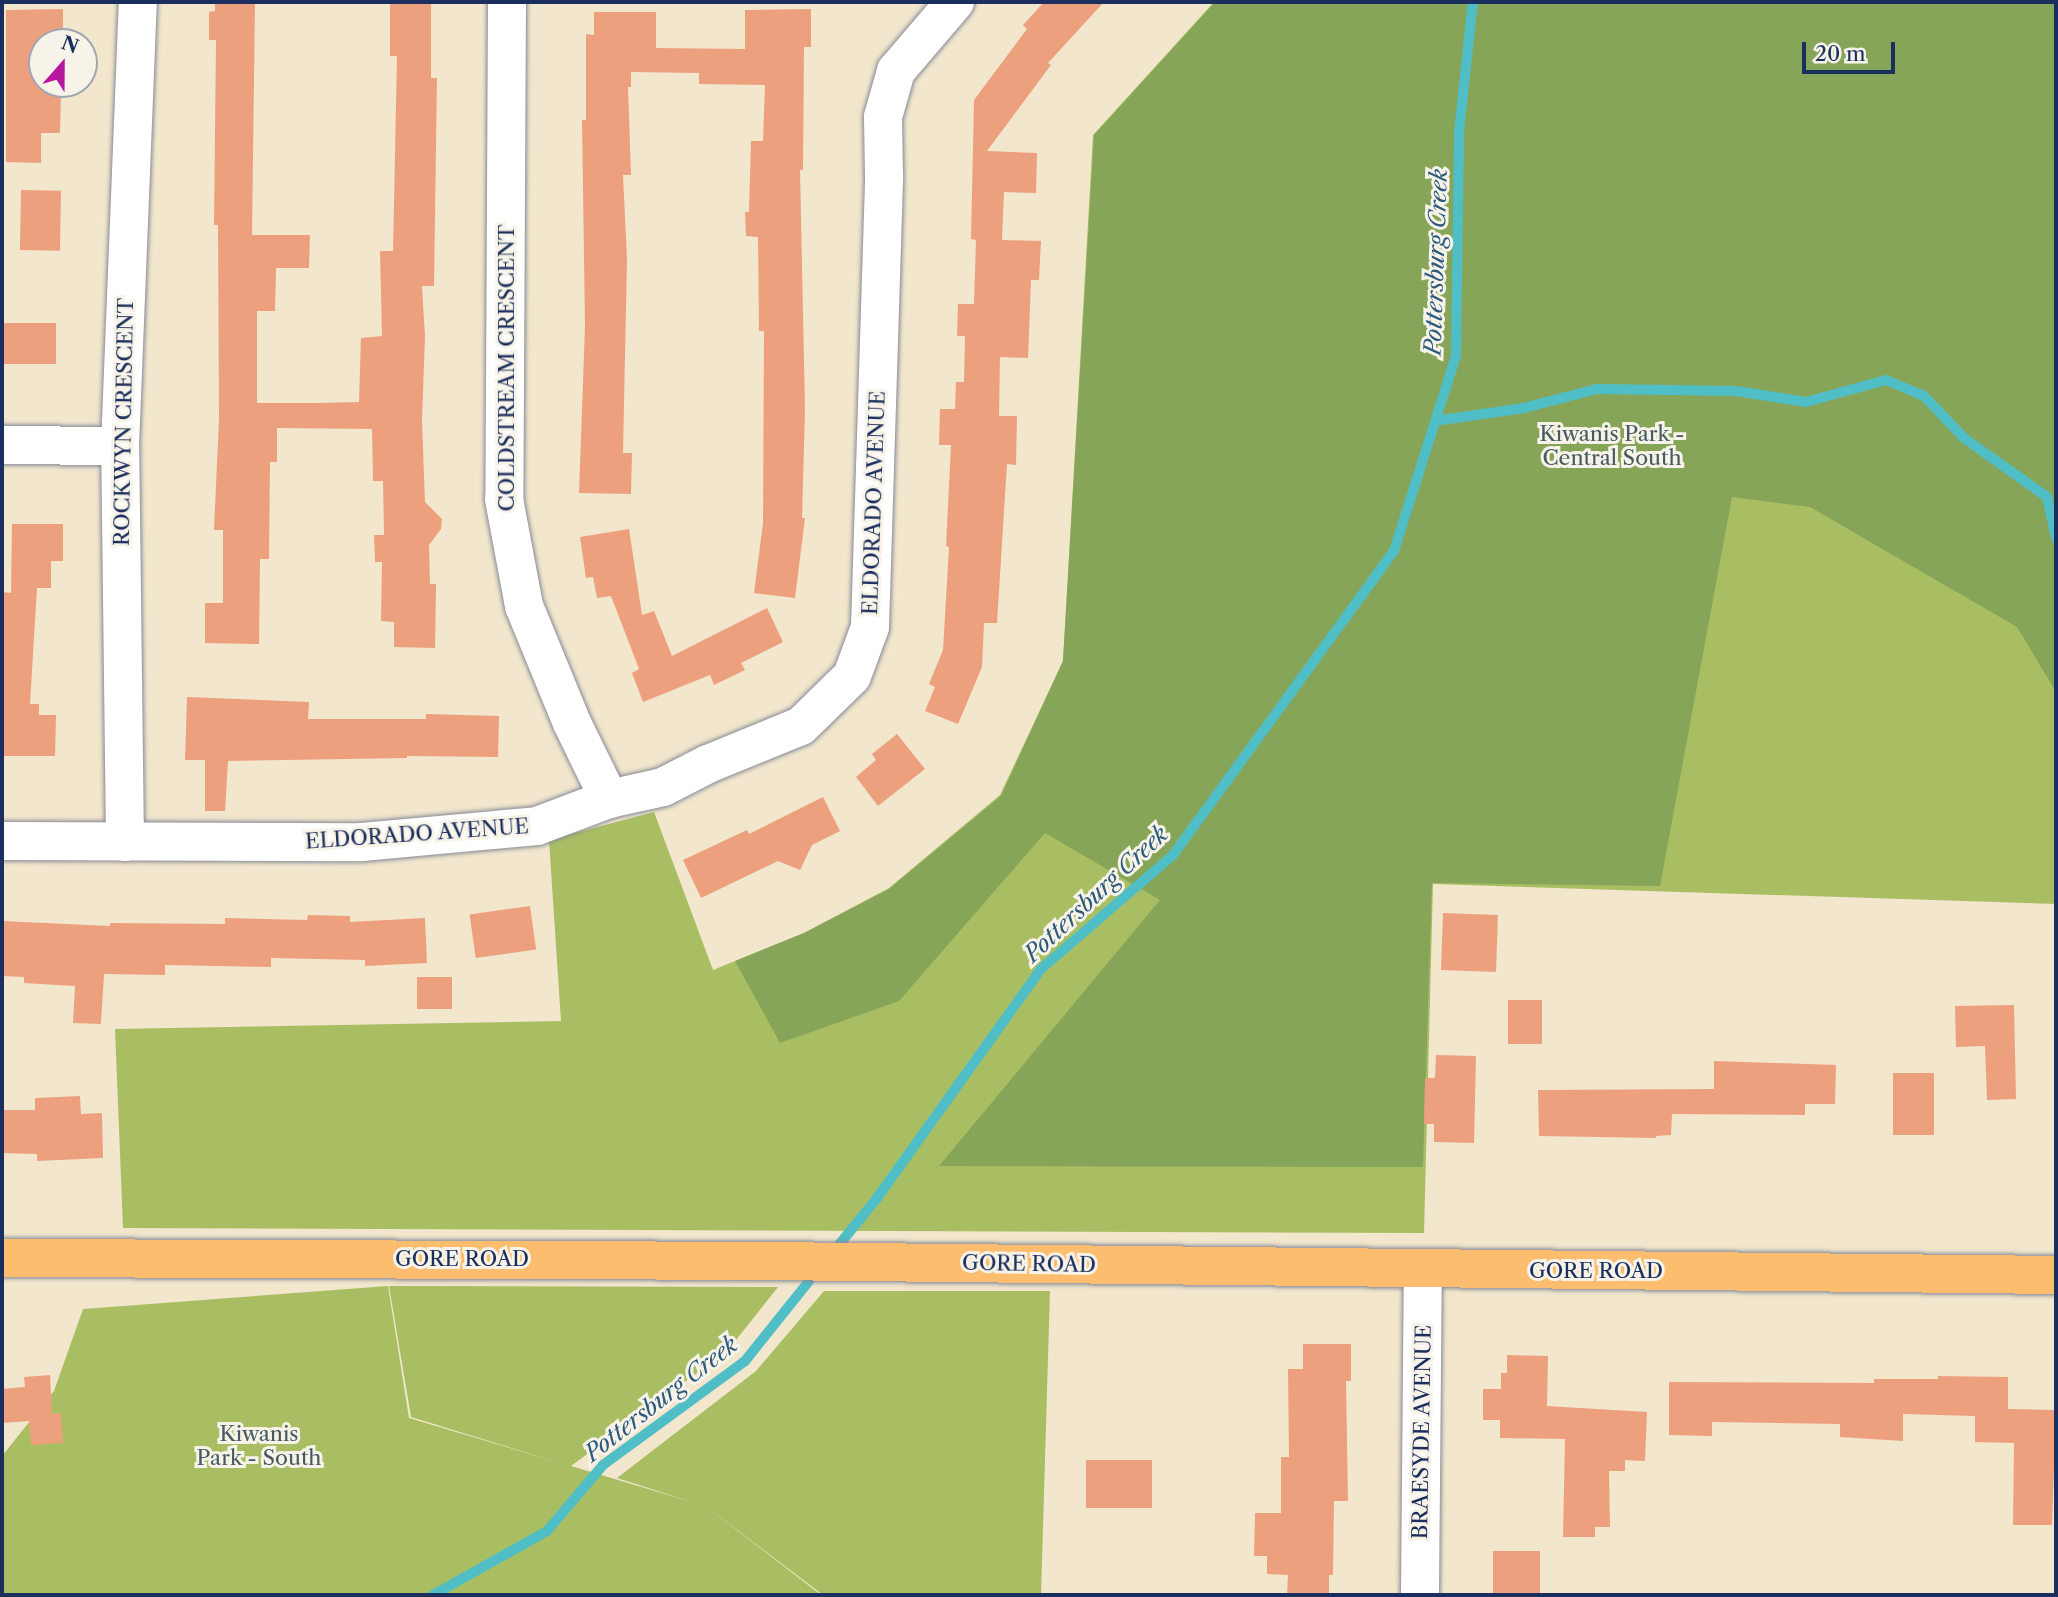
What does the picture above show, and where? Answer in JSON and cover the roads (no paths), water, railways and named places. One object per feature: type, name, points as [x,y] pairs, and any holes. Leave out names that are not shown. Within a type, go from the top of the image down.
[{"type":"main road","name":"GORE ROAD","points":[[2,1258],[766,1261],[2056,1275]]},
{"type":"street","name":"ROCKWYN CRESCENT","points":[[125,842],[120,446],[138,2]]},
{"type":"street","name":"COLDSTREAM CRESCENT","points":[[507,2],[504,499],[524,606],[572,723],[610,799]]},
{"type":"street","name":"ELDORADO AVENUE","points":[[2,841],[362,842],[537,826],[610,799],[663,787],[708,764],[802,726],[852,676],[870,627],[884,175],[883,117],[896,71],[955,3]]},
{"type":"street","points":[[2,445],[120,446]]},
{"type":"street","name":"BRAESYDE AVENUE","points":[[1420,1595],[1423,1269]]},
{"type":"waterway","name":"Pottersburg Creek","points":[[834,1251],[877,1198],[1041,969],[1173,855],[1394,551],[1456,355],[1459,132],[1473,2]]},
{"type":"waterway","points":[[1435,421],[1524,408],[1597,389],[1736,391],[1806,402],[1886,380],[1924,396],[1964,438],[2047,497],[2056,538]]},
{"type":"waterway","name":"Pottersburg Creek","points":[[433,1595],[547,1531],[603,1465],[745,1361],[818,1270]]},
{"type":"park label","name":"Kiwanis Park - Central South","points":[[1612,446]]},
{"type":"park label","name":"Kiwanis Park - South","points":[[259,1446]]}]
